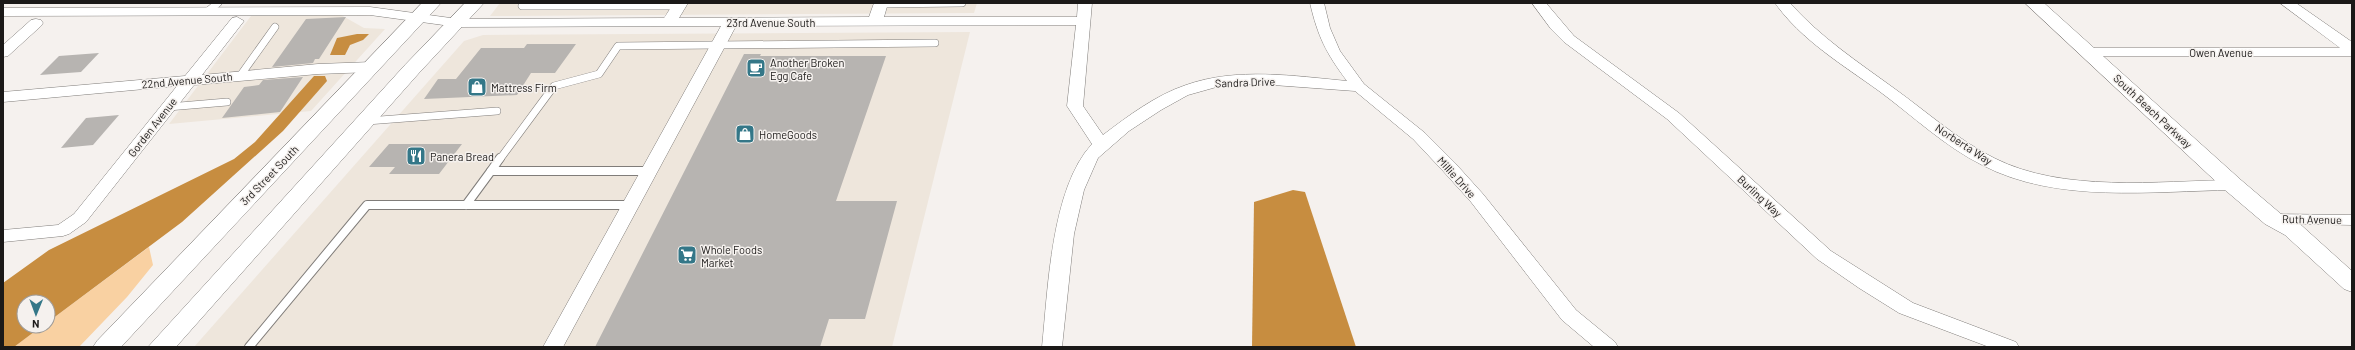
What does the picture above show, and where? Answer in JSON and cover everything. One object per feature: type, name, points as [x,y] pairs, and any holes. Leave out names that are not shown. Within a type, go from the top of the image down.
[{"type":"main road","points":[[161,347],[412,69],[458,23],[475,3]]},
{"type":"main road","name":"3rd Street South","points":[[106,347],[425,10]]},
{"type":"street","points":[[1085,3],[1075,106],[1100,143]]},
{"type":"street","name":"Millie Drive","points":[[1316,3],[1323,28],[1333,52],[1359,87],[1419,136],[1449,167],[1477,198],[1569,315],[1591,335],[1608,347]]},
{"type":"street","name":"Burling Way","points":[[1539,3],[1556,26],[1569,39],[1673,116],[1824,255],[1906,308],[2009,347]]},
{"type":"street","name":"Norberta Way","points":[[1782,3],[1794,18],[1817,39],[1967,148],[2001,167],[2025,175],[2070,184],[2233,185]]},
{"type":"street","name":"South Beach Parkway","points":[[2034,3],[2090,52],[2233,185],[2273,219],[2293,230],[2352,284]]},
{"type":"street","points":[[2288,3],[2352,49]]},
{"type":"street","points":[[875,22],[881,4]]},
{"type":"street","points":[[669,22],[680,5]]},
{"type":"street","name":"23rd Avenue South","points":[[3,12],[38,17],[89,11],[213,7],[370,11],[425,10],[458,23],[1083,21]]},
{"type":"street","points":[[3,53],[38,17]]},
{"type":"street","name":"Gorden Avenue","points":[[3,236],[63,230],[80,218],[237,21]]},
{"type":"street","points":[[553,347],[730,22]]},
{"type":"street","name":"Owen Avenue","points":[[2090,52],[2352,52]]},
{"type":"street","name":"22nd Avenue South","points":[[3,97],[318,69],[372,67]]},
{"type":"street","name":"Sandra Drive","points":[[1052,347],[1063,245],[1076,188],[1084,167],[1100,143],[1162,102],[1202,85],[1224,81],[1264,81],[1359,87]]},
{"type":"street","name":"South Beach Parkway","points":[[2273,219],[2278,231],[2352,299]]},
{"type":"street","name":"Ruth Avenue","points":[[2273,219],[2352,220]]},
{"type":"lane","points":[[525,3],[522,6],[680,5]]},
{"type":"lane","points":[[881,4],[962,3]]},
{"type":"lane","points":[[240,76],[275,27]]},
{"type":"lane","points":[[466,205],[554,86],[599,74],[618,46],[935,43]]},
{"type":"lane","points":[[168,107],[227,102]]},
{"type":"lane","points":[[366,121],[497,111]]},
{"type":"lane","points":[[490,171],[649,171]]},
{"type":"lane","points":[[249,347],[367,205],[630,205]]},
{"type":"shaded area","points":[[500,3],[977,3],[974,13],[490,16]]},
{"type":"shaded area","points":[[341,15],[364,28],[385,29],[311,111],[169,124],[251,16]]},
{"type":"shaded area","points":[[970,32],[892,347],[194,347],[464,41],[483,35]]},
{"type":"shaded area","points":[[357,34],[369,34],[363,40],[350,45],[345,55],[330,55],[337,38]]},
{"type":"shaded area","points":[[314,76],[325,76],[327,81],[283,131],[182,222],[56,316],[56,294],[16,294],[16,334],[31,334],[14,347],[3,347],[3,283],[49,250],[234,159],[255,142]]},
{"type":"shaded area","points":[[1293,190],[1305,192],[1356,347],[1252,347],[1254,202]]},
{"type":"shaded area","points":[[149,247],[153,265],[127,297],[79,347],[14,347],[31,334],[56,334],[56,316]]},
{"type":"building","points":[[346,17],[319,59],[315,59],[313,63],[272,67],[306,19]]},
{"type":"building","points":[[527,44],[576,44],[555,73],[531,73],[517,95],[424,99],[438,79],[456,79],[481,48],[524,48]]},
{"type":"building","points":[[99,53],[81,72],[40,75],[59,56]]},
{"type":"building","points":[[744,54],[761,54],[760,56],[886,56],[836,201],[897,201],[865,319],[829,319],[820,347],[595,347]]},
{"type":"building","points":[[303,77],[280,112],[222,118],[244,87],[259,85],[263,80]]},
{"type":"building","points":[[119,115],[93,145],[61,148],[86,118]]},
{"type":"building","name":"Panera Bread","points":[[389,144],[462,144],[439,174],[389,174],[395,167],[369,167]]},
{"type":"place","name":"Another Broken Egg Cafe","points":[[756,68]]},
{"type":"place","name":"Mattress Firm","points":[[477,87]]},
{"type":"place","name":"HomeGoods","points":[[745,134]]},
{"type":"place","name":"Panera Bread","points":[[416,156]]},
{"type":"place","name":"Whole Foods Market","points":[[687,255]]}]
